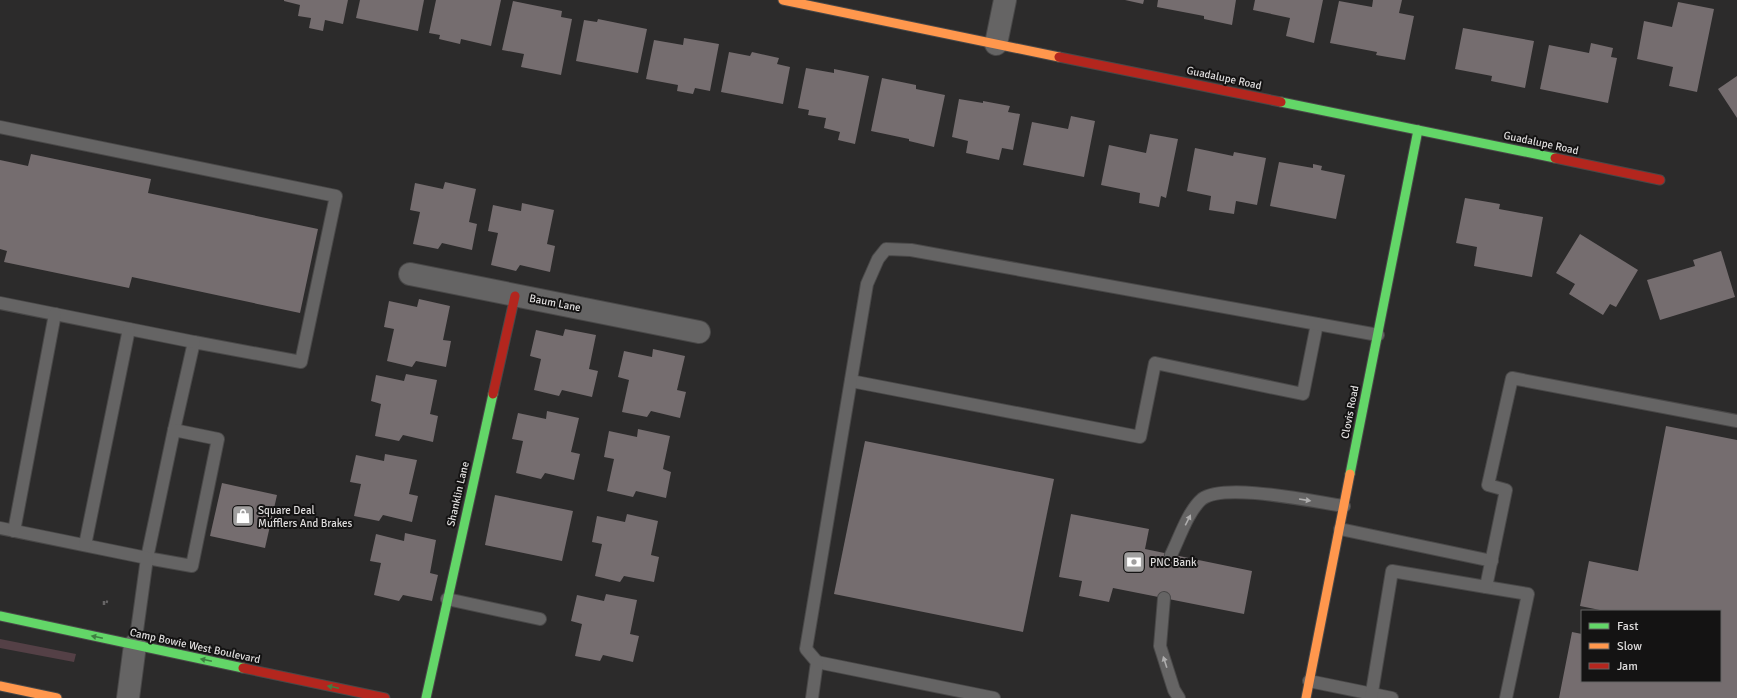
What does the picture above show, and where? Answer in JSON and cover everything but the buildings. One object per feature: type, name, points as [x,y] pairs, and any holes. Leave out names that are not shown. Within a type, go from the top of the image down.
[{"type":"street","name":"Guadalupe Road","points":[[783,0],[1660,180]]},
{"type":"street","points":[[996,44],[1006,0]]},
{"type":"street","name":"Clovis Road","points":[[1306,698],[1418,130]]},
{"type":"street","name":"Baum Lane","points":[[410,274],[699,332]]},
{"type":"street","name":"Shanklin Lane","points":[[426,698],[515,296]]},
{"type":"street","name":"Camp Bowie West Boulevard","points":[[0,616],[385,698]]},
{"type":"street","points":[[128,698],[135,645]]},
{"type":"street","points":[[0,686],[57,698]]},
{"type":"lane","points":[[0,127],[336,196],[301,362],[0,303]]},
{"type":"lane","points":[[994,698],[817,662],[806,649],[867,284],[878,259],[886,249],[911,250],[1378,335]]},
{"type":"lane","points":[[14,531],[55,314]]},
{"type":"lane","points":[[851,381],[1140,437],[1155,363],[1303,394],[1316,324]]},
{"type":"lane","points":[[84,545],[129,329]]},
{"type":"lane","points":[[135,645],[147,558],[194,342]]},
{"type":"lane","points":[[1486,587],[1506,490],[1488,485],[1512,378],[1737,421]]},
{"type":"lane","points":[[0,528],[192,566],[218,439],[174,430]]},
{"type":"lane","points":[[1171,555],[1190,515],[1203,499],[1217,493],[1246,492],[1344,506]]},
{"type":"lane","points":[[1340,529],[1492,561]]},
{"type":"lane","points":[[1371,696],[1392,571],[1528,594],[1506,698]]},
{"type":"lane","points":[[1164,598],[1160,646],[1174,690],[1179,698]]},
{"type":"lane","points":[[447,599],[540,619]]},
{"type":"lane","points":[[812,698],[817,662]]},
{"type":"lane","points":[[1309,681],[1371,696],[1392,698]]},
{"type":"path","points":[[104,604],[104,601],[108,602]]},
{"type":"shaded area","points":[[0,639],[76,654],[74,662],[0,648]]},
{"type":"traffic: fast","points":[[1281,102],[1555,158]]},
{"type":"traffic: fast","points":[[1350,474],[1418,130]]},
{"type":"traffic: fast","points":[[426,698],[493,394]]},
{"type":"traffic: fast","points":[[0,616],[243,668]]},
{"type":"traffic: slow","points":[[783,0],[1059,57]]},
{"type":"traffic: slow","points":[[1306,698],[1350,474]]},
{"type":"traffic: slow","points":[[0,686],[57,698]]},
{"type":"traffic: jam","points":[[1059,57],[1281,102]]},
{"type":"traffic: jam","points":[[1555,158],[1660,180]]},
{"type":"traffic: jam","points":[[493,394],[515,296]]},
{"type":"traffic: jam","points":[[243,668],[385,698]]},
{"type":"place","name":"Square Deal Mufflers And Brakes","points":[[243,516]]},
{"type":"place","name":"PNC Bank","points":[[1134,562]]}]
